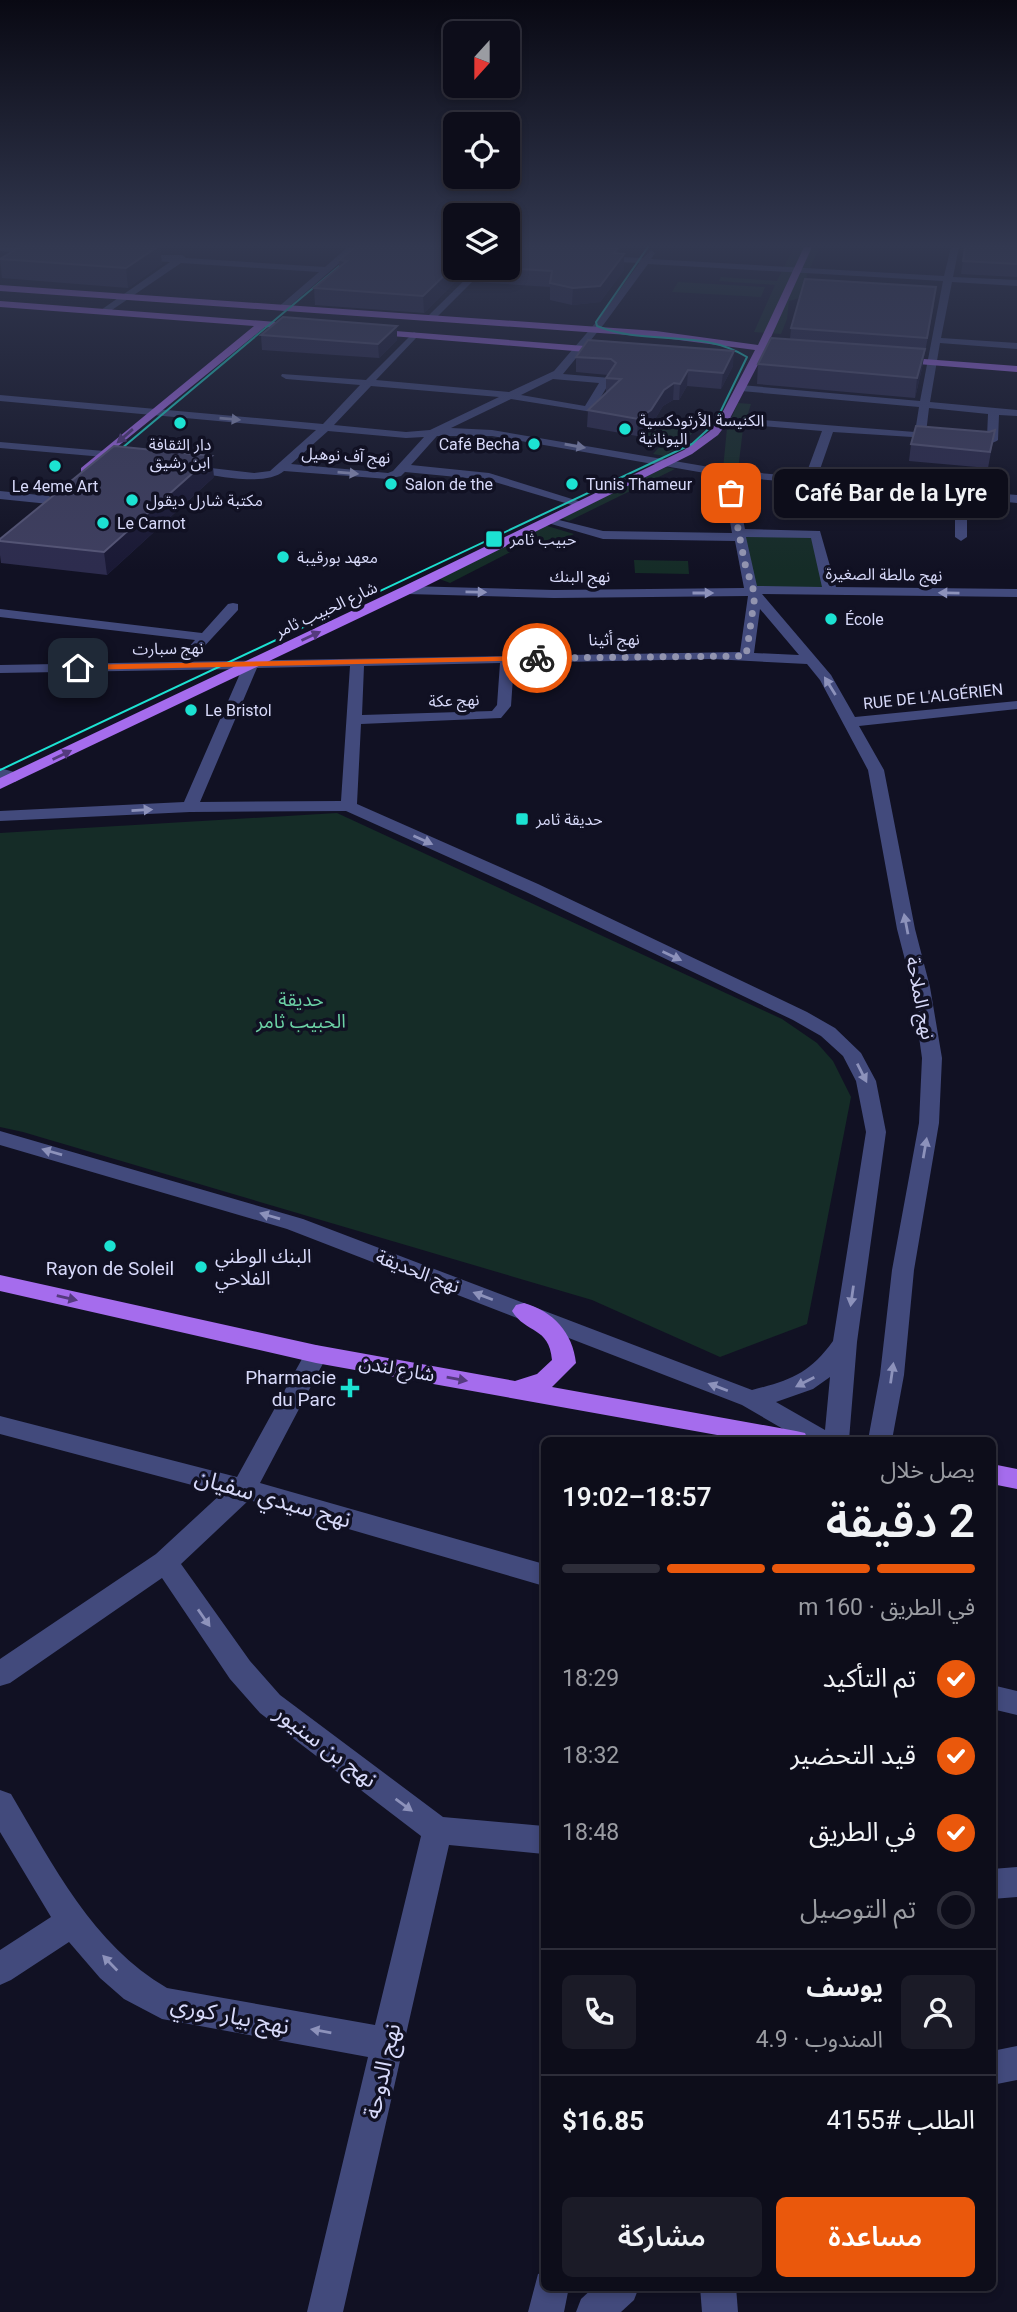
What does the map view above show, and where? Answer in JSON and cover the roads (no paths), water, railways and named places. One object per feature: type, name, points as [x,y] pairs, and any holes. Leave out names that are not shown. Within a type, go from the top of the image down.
[{"type":"main road","points":[[79,475],[224,355]]},
{"type":"main road","points":[[731,356],[737,355]]},
{"type":"main road","points":[[724,421],[758,355]]},
{"type":"main road","points":[[892,359],[1017,369]]},
{"type":"main road","name":"شارع الحبيب ثامر","points":[[0,785],[8,775],[252,663],[582,505],[705,441],[724,421]]},
{"type":"main road","name":"شارع لندن","points":[[0,1283],[316,1354],[516,1389],[728,1434],[762,1437]]},
{"type":"main road","points":[[516,1389],[546,1380],[564,1363],[563,1347],[554,1330],[524,1311]]},
{"type":"main road","points":[[996,1475],[1017,1479]]},
{"type":"street","points":[[176,467],[269,476],[325,428],[394,355]]},
{"type":"street","points":[[434,432],[558,373],[574,355]]},
{"type":"street","points":[[920,436],[932,355]]},
{"type":"street","points":[[286,376],[507,396],[588,410],[606,380],[552,376]]},
{"type":"street","points":[[741,388],[1017,412]]},
{"type":"street","points":[[0,398],[406,435],[434,432],[492,433],[727,473],[810,478],[1017,499]]},
{"type":"street","points":[[724,421],[989,441],[995,410]]},
{"type":"street","points":[[804,496],[829,428]]},
{"type":"street","name":"نهج آف نوهيل","points":[[280,467],[387,476],[397,474],[434,432]]},
{"type":"street","points":[[0,445],[123,460]]},
{"type":"street","points":[[403,468],[482,475],[582,505]]},
{"type":"street","points":[[727,473],[738,535],[753,592],[746,656]]},
{"type":"street","points":[[961,537],[959,504],[962,494]]},
{"type":"street","points":[[0,495],[49,500]]},
{"type":"street","points":[[547,522],[603,535],[816,534],[830,591]]},
{"type":"street","name":"نهج البنك","points":[[407,590],[554,594],[753,592]]},
{"type":"street","name":"نهج مالطة الصغيرة","points":[[753,592],[1017,593]]},
{"type":"street","name":"نهج الملاحة","points":[[753,592],[826,678],[876,770],[906,929],[921,987],[932,1058],[929,1123],[903,1270],[892,1375],[881,1437]]},
{"type":"street","points":[[181,666],[203,636],[233,607]]},
{"type":"street","points":[[0,613],[203,636]]},
{"type":"street","name":"نهج أثينا","points":[[252,663],[746,656],[809,660]]},
{"type":"street","name":"نهج عكة","points":[[354,720],[496,715],[504,706],[507,659]]},
{"type":"street","points":[[349,806],[357,662]]},
{"type":"street","points":[[190,807],[252,663]]},
{"type":"street","name":"نهج سبارت","points":[[0,669],[252,663]]},
{"type":"street","name":"RUE DE L'ALGÉRIEN","points":[[852,722],[1017,705]]},
{"type":"street","points":[[0,816],[190,807],[349,806],[532,888],[800,1016],[828,1032],[851,1053],[866,1081],[876,1132],[845,1342],[837,1437]]},
{"type":"street","name":"نهج الحديقة","points":[[5,1142],[295,1224],[751,1399],[817,1437]]},
{"type":"street","points":[[751,1399],[808,1384],[831,1362],[845,1342]]},
{"type":"street","points":[[0,1674],[165,1562],[244,1489],[316,1354]]},
{"type":"street","name":"نهج سيدي سفيان","points":[[0,1425],[244,1489],[541,1574]]},
{"type":"street","name":"نهج بن سنيور","points":[[165,1562],[240,1670],[270,1704],[437,1830]]},
{"type":"street","points":[[996,1698],[1017,1703]]},
{"type":"street","name":"نهج بيار كوري","points":[[0,1804],[71,1922],[130,1984],[162,2003],[388,2043]]},
{"type":"street","points":[[437,1830],[541,1840]]},
{"type":"street","name":"نهج الدوحة","points":[[326,2312],[437,1830]]},
{"type":"street","points":[[996,1884],[1017,1882]]},
{"type":"street","points":[[0,1969],[71,1922]]},
{"type":"street","points":[[996,2067],[1017,2063]]},
{"type":"street","points":[[545,2312],[550,2291]]},
{"type":"street","points":[[594,2312],[617,2291]]},
{"type":"street","points":[[718,2291],[720,2312]]},
{"type":"tram line","points":[[109,459],[233,355]]},
{"type":"tram line","points":[[0,770],[692,444],[715,423],[747,357],[743,355]]},
{"type":"place","name":"دار الثقافة ابن رشيق","points":[[180,423]]},
{"type":"place","name":"الكنيسة الأرتودكسية اليونانية","points":[[625,429]]},
{"type":"place","name":"Café Becha","points":[[534,444]]},
{"type":"place","name":"Le 4eme Art","points":[[55,466]]},
{"type":"place","name":"Salon de the","points":[[391,484]]},
{"type":"place","name":"Tunis Thameur","points":[[572,484]]},
{"type":"place","name":"Café Bar de la Lyre","points":[[731,493]]},
{"type":"place","name":"مكتبة شارل ديقول","points":[[132,500]]},
{"type":"place","name":"Le Carnot","points":[[103,523]]},
{"type":"place","name":"حبيب ثامر","points":[[494,539]]},
{"type":"place","name":"معهد بورقيبة","points":[[283,557]]},
{"type":"place","name":"École","points":[[831,619]]},
{"type":"place","name":"Le Bristol","points":[[191,710]]},
{"type":"place","name":"حديقة ثامر","points":[[522,819]]},
{"type":"place","name":"Rayon de Soleil","points":[[110,1246]]},
{"type":"place","name":"البنك الوطني الفلاحي","points":[[201,1267]]},
{"type":"place","name":"Pharmacie du Parc","points":[[350,1388]]},
{"type":"park label","name":"حديقة الحبيب ثامر","points":[[301,1010]]}]
